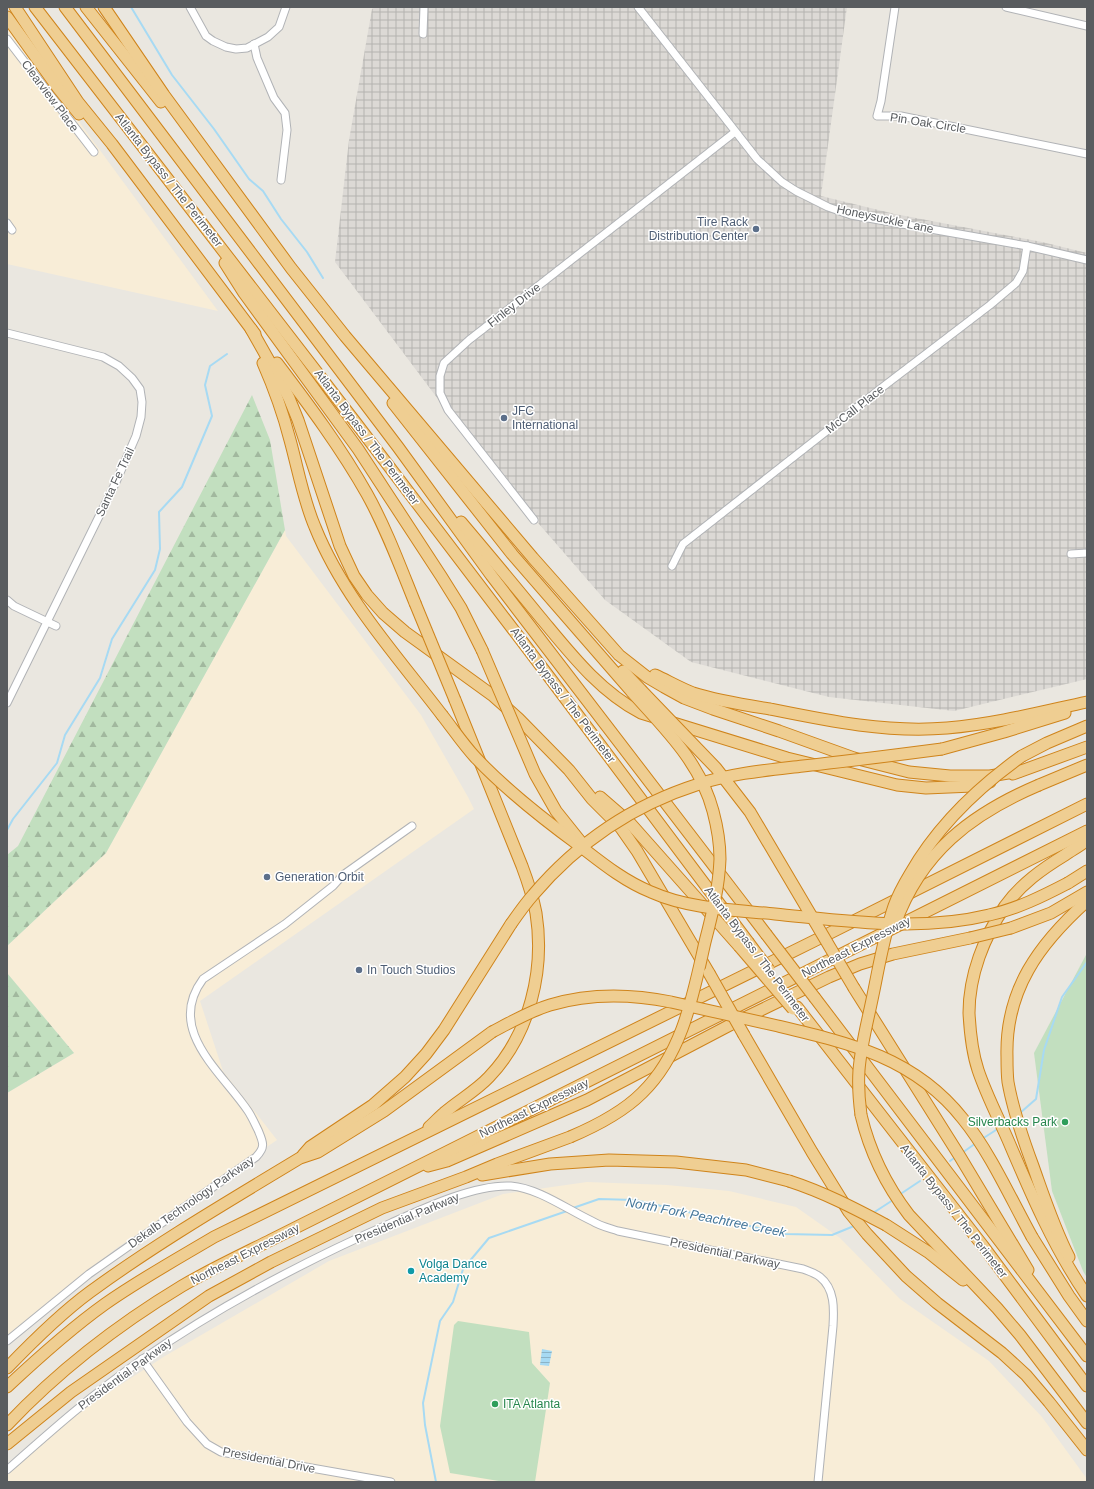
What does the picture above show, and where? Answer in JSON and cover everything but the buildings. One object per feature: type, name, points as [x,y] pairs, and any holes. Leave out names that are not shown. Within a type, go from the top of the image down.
[{"type":"highway","points":[[15,7],[78,102],[112,144],[336,443],[367,495],[387,535],[530,888],[537,918],[538,962],[535,988],[524,1023],[505,1057],[490,1076],[481,1085],[444,1113],[421,1134]]},
{"type":"highway","name":"Atlanta Bypass / The Perimeter","points":[[35,7],[558,688],[743,944],[844,1069],[983,1246],[1087,1386]]},
{"type":"highway","name":"Atlanta Bypass / The Perimeter","points":[[65,7],[398,447],[491,575],[1087,1356]]},
{"type":"highway","points":[[86,7],[192,141],[240,198]]},
{"type":"highway","points":[[104,7],[164,95],[291,268],[345,336],[533,558],[619,655],[647,677],[671,691],[713,709],[854,758],[909,772],[950,776],[990,776],[1020,771]]},
{"type":"highway","points":[[7,17],[77,113],[112,144]]},
{"type":"highway","points":[[188,205],[244,293],[358,449],[461,608],[482,650],[535,774],[556,811],[592,856]]},
{"type":"highway","points":[[228,299],[253,342],[277,395],[289,436],[301,488],[324,550],[355,602],[468,749],[500,781],[544,820],[611,870],[652,893],[678,902],[716,908],[886,924],[914,925],[942,923],[991,915],[1020,906],[1068,883],[1087,871]]},
{"type":"highway","points":[[251,329],[289,398],[298,420],[340,546],[354,576],[367,595],[383,613],[405,632],[492,695],[518,718],[569,770],[630,823],[743,944]]},
{"type":"highway","points":[[7,1444],[71,1392],[209,1296],[271,1262],[375,1212],[600,1124],[622,1110],[642,1093],[657,1075],[673,1049],[684,1024],[696,982],[718,882],[720,858],[718,832],[708,796],[699,775],[682,748],[636,691],[584,630],[557,604],[512,554],[402,416],[345,336]]},
{"type":"highway","points":[[398,447],[577,661],[607,691],[625,705],[641,713],[787,758],[897,785],[926,788],[973,786],[997,780],[1087,747]]},
{"type":"highway","points":[[594,626],[625,653],[655,675],[694,693],[732,702],[839,722],[903,729],[946,728],[1008,720],[1087,702]]},
{"type":"highway","points":[[636,691],[716,768],[750,812],[854,988],[960,1157],[1057,1318]]},
{"type":"highway","points":[[300,1158],[310,1147],[373,1105],[405,1077],[426,1054],[444,1030],[511,924],[536,891],[554,871],[584,844],[619,819],[658,799],[700,783],[760,771],[887,757],[942,749],[1004,732],[1087,706]]},
{"type":"highway","points":[[1087,726],[1047,743],[1022,756],[1008,766],[966,801],[940,829],[922,852],[894,906],[886,932],[861,1054],[859,1093],[861,1115],[872,1154],[896,1199],[909,1215],[997,1308],[1020,1335],[1087,1423]]},
{"type":"highway","points":[[873,998],[881,966],[897,918],[920,875],[937,852],[953,836],[977,817],[1039,784],[1087,765]]},
{"type":"highway","points":[[569,770],[592,799],[620,828],[637,851],[820,1165],[849,1212],[866,1234],[906,1276],[937,1303],[1002,1353],[1026,1375],[1087,1450]]},
{"type":"highway","name":"Northeast Expressway","points":[[7,1387],[78,1324],[105,1304],[172,1261],[214,1238],[261,1213],[801,948],[1087,804]]},
{"type":"highway","name":"Northeast Expressway","points":[[7,1425],[38,1393],[128,1321],[177,1290],[226,1262],[1087,831]]},
{"type":"highway","points":[[1087,840],[1035,874],[1015,893],[1006,906],[992,927],[980,952],[973,978],[969,1012],[970,1034],[978,1070],[1029,1190],[1056,1246],[1070,1272],[1087,1296]]},
{"type":"highway","points":[[410,1170],[447,1161],[587,1100],[730,1025],[829,977],[860,964],[893,954],[1011,928],[1051,913],[1087,892]]},
{"type":"highway","points":[[1087,901],[1054,933],[1041,948],[1031,965],[1014,999],[1007,1041],[1008,1080],[1025,1146],[1053,1221],[1087,1291]]},
{"type":"highway","points":[[7,1368],[34,1340],[89,1293],[150,1251],[300,1158],[318,1152],[384,1111],[492,1032],[517,1019],[551,1005],[587,997],[622,995],[647,997],[672,1002],[824,1037],[852,1045],[894,1062],[921,1078],[948,1102],[964,1120],[980,1144],[1032,1237],[1069,1296],[1087,1321]]},
{"type":"highway","points":[[466,1177],[550,1164],[610,1160],[676,1162],[738,1169],[789,1181],[811,1188],[849,1205],[886,1225],[928,1252],[958,1275],[1020,1335]]},
{"type":"street","points":[[190,7],[206,36],[226,47],[236,49],[247,48],[268,37],[279,27],[286,7]]},
{"type":"street","points":[[423,34],[424,7]]},
{"type":"street","name":"Honeysuckle Lane","points":[[638,7],[757,159],[782,182],[796,191],[828,207],[852,215],[1027,246],[1087,260]]},
{"type":"street","name":"Pin Oak Circle","points":[[895,7],[881,101],[877,116],[901,116],[1087,154]]},
{"type":"street","points":[[1006,7],[1087,26]]},
{"type":"street","name":"Clearview Place","points":[[7,39],[94,152]]},
{"type":"street","points":[[254,44],[257,58],[274,98],[285,113],[287,130],[281,180]]},
{"type":"street","name":"Finley Drive","points":[[534,520],[448,410],[440,393],[440,376],[444,363],[469,340],[735,132]]},
{"type":"street","points":[[7,224],[12,230]]},
{"type":"street","name":"McCall Place","points":[[672,566],[683,544],[884,386],[990,305],[1016,283],[1023,271],[1027,246]]},
{"type":"street","name":"Santa Fe Trail","points":[[7,333],[103,356],[119,366],[132,378],[140,389],[142,402],[141,417],[136,436],[116,482],[7,703]]},
{"type":"street","points":[[1071,554],[1087,553]]},
{"type":"street","points":[[7,600],[14,606],[56,626]]},
{"type":"street","name":"Dekalb Technology Parkway","points":[[7,1341],[89,1274],[256,1157],[262,1151],[263,1140],[249,1112],[208,1060],[195,1038],[190,1016],[192,1000],[196,989],[203,980],[286,924],[333,886],[343,875],[412,826]]},
{"type":"street","name":"Presidential Parkway","points":[[7,1470],[64,1419],[142,1360],[196,1323],[246,1294],[350,1241],[422,1209],[461,1195],[495,1186],[512,1186],[524,1188],[556,1202],[584,1218],[618,1231],[803,1268],[820,1277],[828,1286],[834,1302],[818,1482]]},
{"type":"street","name":"Presidential Drive","points":[[142,1360],[188,1422],[207,1444],[221,1452],[391,1482]]},
{"type":"shaded area","points":[[375,7],[847,7],[821,196],[895,214],[1042,242],[1087,253],[1087,679],[954,711],[829,697],[691,662],[605,600],[486,463],[335,262],[349,140],[372,9]]},
{"type":"shaded area","points":[[7,22],[58,93],[218,311],[7,264]]},
{"type":"shaded area","points":[[285,530],[286,536],[421,715],[474,809],[200,1001],[223,1071],[277,1140],[114,1250],[7,1343],[7,1093],[74,1053],[7,973],[7,946],[106,853]]},
{"type":"shaded area","points":[[587,1182],[667,1185],[729,1191],[796,1207],[840,1238],[900,1299],[989,1361],[1042,1417],[1087,1479],[1087,1482],[7,1482],[7,1470],[43,1435],[165,1356],[329,1261],[503,1194]]},
{"type":"green space","points":[[252,395],[270,440],[285,530],[106,853],[7,946],[7,855],[18,846]]},
{"type":"green space","name":"Silverbacks Park","points":[[1087,953],[1087,1278],[1052,1191],[1034,1053]]},
{"type":"green space","points":[[7,973],[74,1053],[7,1093]]},
{"type":"green space","name":"ITA Atlanta","points":[[458,1321],[529,1332],[532,1363],[550,1383],[535,1482],[505,1482],[450,1473],[440,1426],[454,1325]]},
{"type":"water","points":[[542,1349],[552,1351],[549,1366],[540,1365]]},
{"type":"waterway","points":[[131,7],[172,75],[214,129],[249,179],[263,191],[281,219],[307,252],[323,278]]},
{"type":"waterway","points":[[7,830],[13,819],[57,763],[65,735],[100,678],[112,639],[155,570],[160,549],[159,512],[182,487],[212,416],[205,385],[210,366],[227,354]]},
{"type":"waterway","name":"North Fork Peachtree Creek","points":[[1020,1113],[1036,1099],[1044,1050],[1062,997],[1087,962]]},
{"type":"waterway","name":"North Fork Peachtree Creek","points":[[1008,1122],[1014,1118]]},
{"type":"waterway","name":"North Fork Peachtree Creek","points":[[982,1139],[996,1130]]},
{"type":"waterway","name":"North Fork Peachtree Creek","points":[[962,1153],[976,1143]]},
{"type":"waterway","name":"North Fork Peachtree Creek","points":[[950,1161],[957,1156]]},
{"type":"waterway","name":"North Fork Peachtree Creek","points":[[899,1195],[920,1181]]},
{"type":"waterway","name":"North Fork Peachtree Creek","points":[[573,1208],[599,1199],[635,1200],[785,1234],[832,1235],[854,1226]]},
{"type":"waterway","name":"North Fork Peachtree Creek","points":[[873,1213],[893,1200]]},
{"type":"waterway","name":"North Fork Peachtree Creek","points":[[436,1482],[425,1425],[423,1403],[440,1321],[453,1302],[463,1269],[489,1238],[567,1211]]},
{"type":"place","name":"Tire Rack Distribution Center","points":[[756,229]]},
{"type":"place","name":"JFC International","points":[[504,418]]},
{"type":"place","name":"Generation Orbit","points":[[267,877]]},
{"type":"place","name":"In Touch Studios","points":[[359,970]]},
{"type":"place","name":"Silverbacks Park","points":[[1065,1122]]},
{"type":"place","name":"Volga Dance Academy","points":[[411,1271]]},
{"type":"place","name":"ITA Atlanta","points":[[495,1404]]}]
